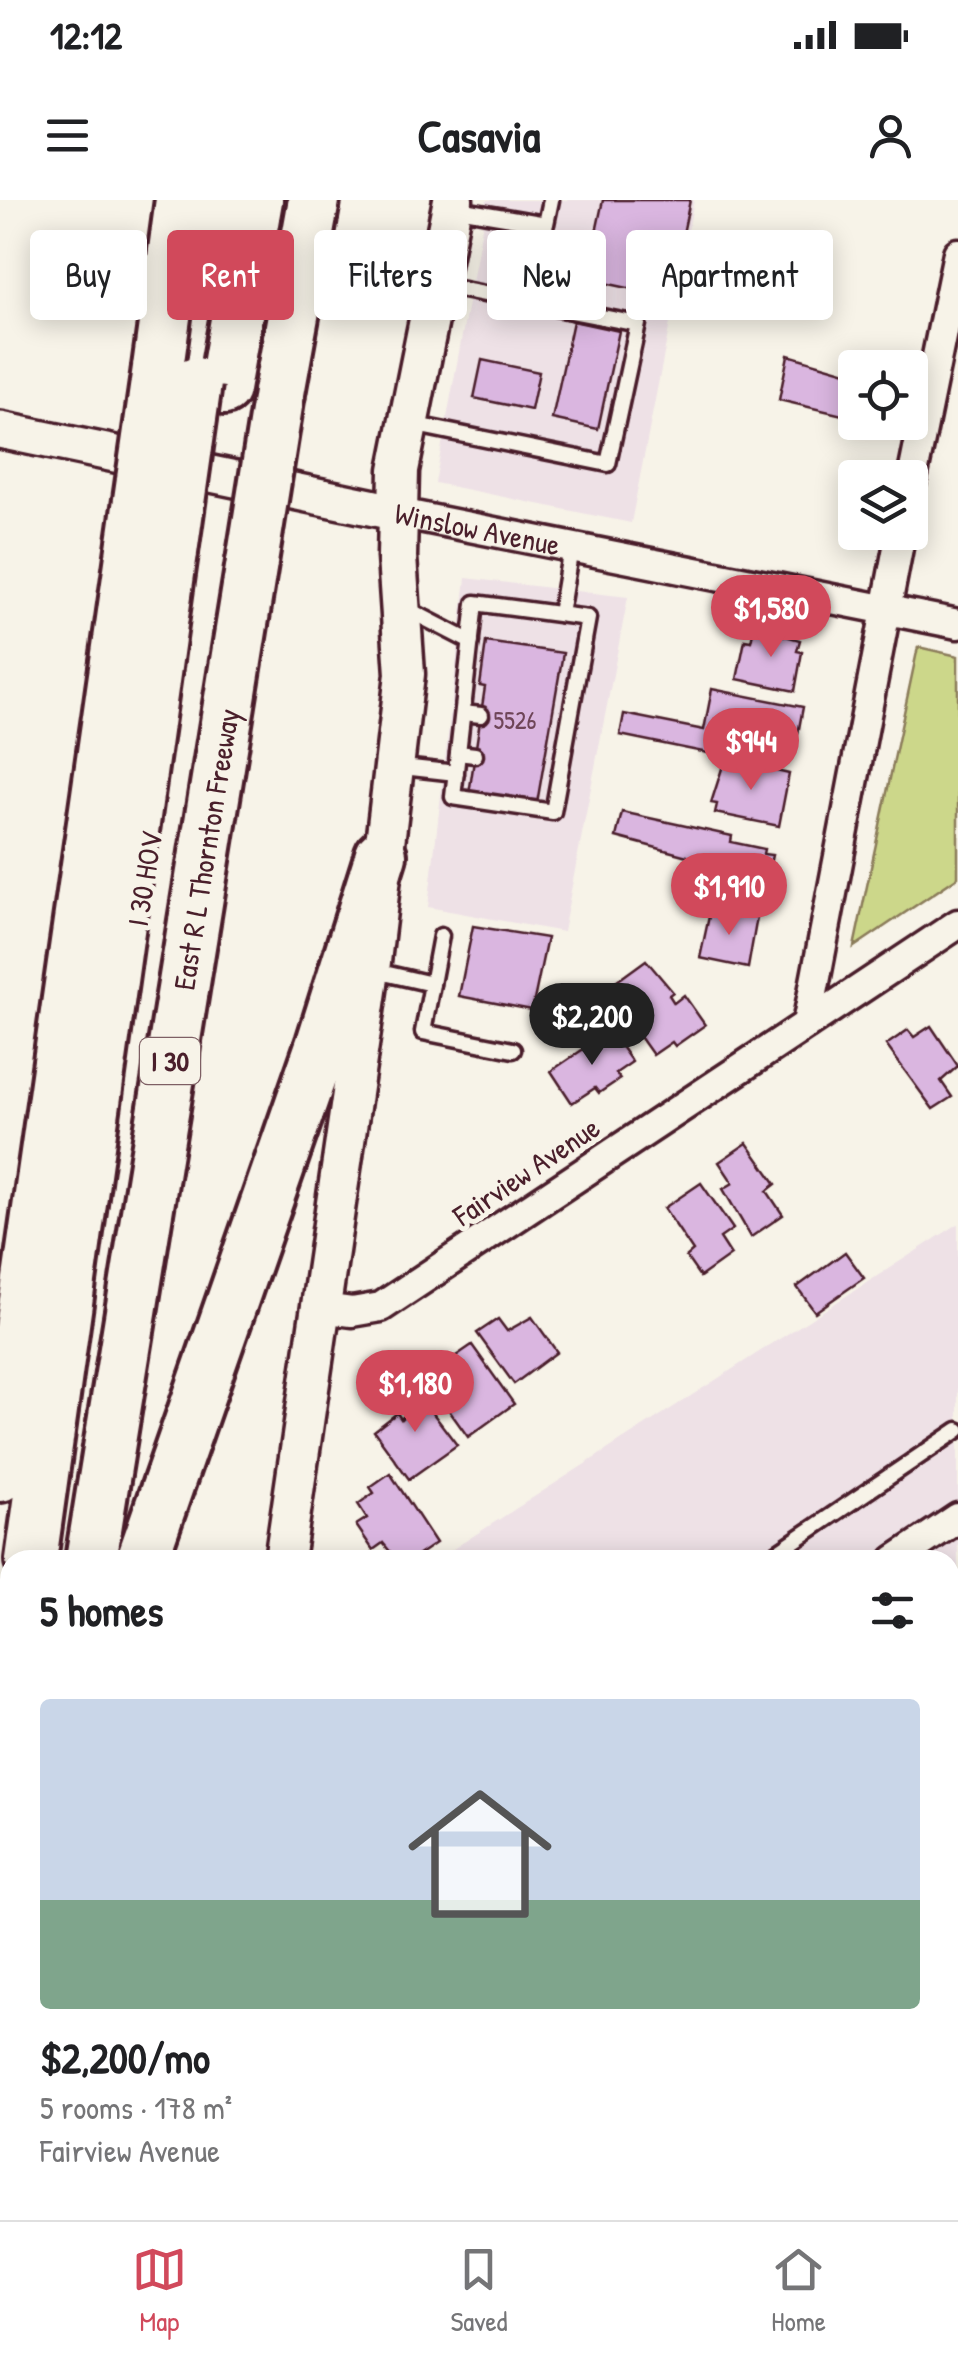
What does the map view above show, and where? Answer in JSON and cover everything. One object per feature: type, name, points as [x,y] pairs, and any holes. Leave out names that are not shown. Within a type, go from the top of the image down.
[{"type":"highway","points":[[0,1476],[167,550],[193,380],[181,200]]},
{"type":"highway","name":"I 30 HOV","points":[[32,1550],[167,550],[220,200]]},
{"type":"highway","name":"I 30 HOV","points":[[193,380],[256,200]]},
{"type":"highway","name":"East R L Thornton Freeway","points":[[94,1550],[279,393],[314,200]]},
{"type":"highway","name":"I 30 HOV","points":[[46,1550],[120,1031],[167,550]]},
{"type":"highway","points":[[145,1550],[322,1042],[381,855]]},
{"type":"main road","points":[[447,230],[453,204]]},
{"type":"main road","points":[[285,1550],[370,970],[404,674],[403,607],[397,557],[399,470],[428,320]]},
{"type":"street","points":[[916,460],[958,253]]},
{"type":"street","name":"Winslow Avenue","points":[[0,430],[958,624]]},
{"type":"street","points":[[807,1024],[897,550]]},
{"type":"street","name":"Fairview Avenue","points":[[321,1308],[352,1312],[381,1306],[958,924]]},
{"type":"street","points":[[920,1550],[958,1518]]},
{"type":"lane","points":[[453,204],[546,224],[552,200]]},
{"type":"lane","points":[[406,422],[608,464],[638,324],[467,290]]},
{"type":"lane","points":[[560,614],[571,548]]},
{"type":"lane","points":[[475,603],[588,618],[553,812],[453,796],[471,642],[475,603]]},
{"type":"lane","points":[[403,607],[471,642]]},
{"type":"lane","points":[[463,713],[481,715]]},
{"type":"lane","points":[[549,724],[568,727]]},
{"type":"lane","points":[[458,753],[475,755]]},
{"type":"lane","points":[[543,765],[561,767]]},
{"type":"lane","points":[[393,766],[456,774]]},
{"type":"lane","points":[[442,936],[423,1032],[513,1050]]},
{"type":"lane","points":[[370,970],[432,984]]},
{"type":"lane","points":[[781,1550],[958,1430]]},
{"type":"shaded area","points":[[487,200],[694,200],[688,230],[626,230],[626,320],[671,320],[631,523],[435,483]]},
{"type":"shaded area","points":[[466,578],[628,597],[563,932],[428,907]]},
{"type":"shaded area","points":[[958,1224],[958,1550],[452,1550]]},
{"type":"green space","points":[[918,647],[958,656],[958,877],[854,947]]},
{"type":"building","points":[[603,200],[690,200],[684,230],[626,230],[626,288],[606,283],[606,230],[597,230]]},
{"type":"building","points":[[573,321],[619,331],[598,429],[552,419]]},
{"type":"building","points":[[788,355],[838,370],[838,414],[779,400]]},
{"type":"building","points":[[482,360],[539,372],[531,410],[474,398]]},
{"type":"building","points":[[764,630],[800,640],[797,651],[802,652],[795,691],[737,679],[745,640],[751,641],[753,632]]},
{"type":"building","points":[[486,642],[563,653],[537,803],[469,794],[485,687],[480,686]]},
{"type":"building","points":[[712,689],[803,707],[798,734],[790,732],[786,752],[745,747],[742,760],[620,735],[624,714],[704,730]]},
{"type":"building","points":[[725,759],[789,774],[779,826],[715,813],[717,804],[711,803]]},
{"type":"building","points":[[622,812],[732,836],[731,842],[764,849],[763,854],[772,855],[763,896],[750,895],[748,907],[702,898],[705,886],[682,881],[687,856],[616,837]]},
{"type":"building","points":[[711,907],[757,917],[748,968],[700,958]]},
{"type":"building","points":[[473,926],[547,938],[532,1010],[459,996]]},
{"type":"building","points":[[646,960],[673,992],[669,995],[674,1003],[684,995],[705,1025],[675,1046],[672,1042],[653,1055],[606,989]]},
{"type":"building","points":[[931,1026],[958,1066],[941,1081],[952,1097],[933,1109],[886,1045],[908,1030],[914,1037]]},
{"type":"building","points":[[610,1031],[632,1062],[616,1073],[620,1079],[599,1093],[595,1088],[572,1103],[551,1071]]},
{"type":"building","points":[[747,1143],[776,1184],[767,1191],[783,1215],[751,1237],[723,1189],[733,1183],[719,1162]]},
{"type":"building","points":[[701,1183],[733,1229],[720,1238],[731,1255],[700,1277],[686,1257],[693,1251],[664,1208]]},
{"type":"building","points":[[845,1252],[864,1278],[815,1312],[797,1287]]},
{"type":"building","points":[[532,1317],[557,1352],[514,1384],[477,1333],[498,1319],[507,1331]]},
{"type":"building","points":[[472,1345],[514,1404],[468,1437],[433,1388],[455,1373],[458,1377],[464,1373],[453,1358]]},
{"type":"building","points":[[413,1387],[457,1445],[409,1479],[374,1431],[397,1413],[401,1419],[406,1414],[395,1400]]},
{"type":"building","points":[[390,1473],[436,1543],[426,1550],[389,1550],[383,1543],[373,1550],[356,1525],[367,1518],[358,1504],[374,1493],[370,1487]]}]
